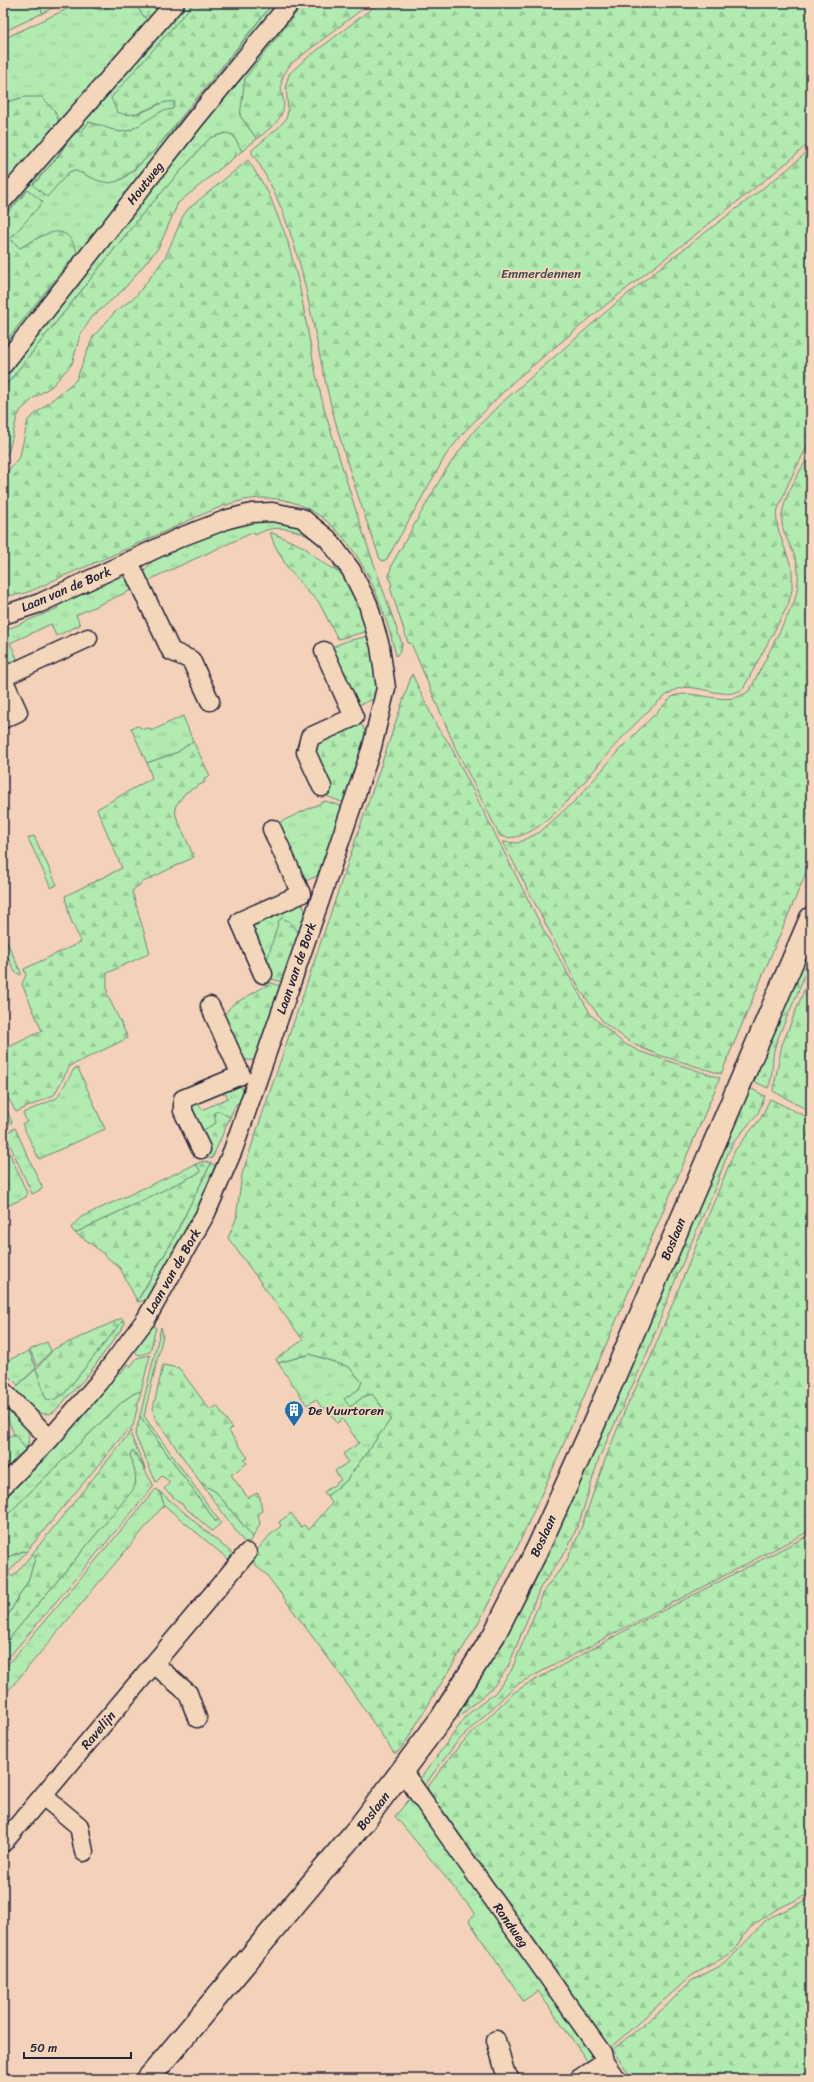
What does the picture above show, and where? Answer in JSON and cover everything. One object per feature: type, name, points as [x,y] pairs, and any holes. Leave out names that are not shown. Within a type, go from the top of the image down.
[{"type":"main road","name":"Boslaan","points":[[148,2079],[362,1826],[441,1719],[494,1635],[538,1548],[590,1433],[811,918]]},
{"type":"street","points":[[3,200],[176,3]]},
{"type":"street","name":"Houtweg","points":[[3,365],[193,122],[290,3]]},
{"type":"street","name":"Laan van de Bork","points":[[3,615],[40,603],[180,537],[240,516],[272,512],[302,518],[328,539],[351,570],[368,604],[380,646],[386,688],[378,725],[320,900],[249,1078],[233,1150],[206,1213],[150,1312],[98,1382],[50,1439],[3,1486]]},
{"type":"street","points":[[129,562],[171,651],[191,660],[210,701]]},
{"type":"street","points":[[3,719],[18,712],[3,678],[88,638]]},
{"type":"street","points":[[324,651],[354,717]]},
{"type":"street","points":[[322,787],[306,752],[310,737],[354,717],[378,725]]},
{"type":"street","points":[[272,829],[301,894]]},
{"type":"street","points":[[263,974],[240,921],[301,894],[320,900]]},
{"type":"street","points":[[201,1149],[183,1110],[184,1099],[249,1078],[210,1006]]},
{"type":"street","points":[[7,1400],[50,1439]]},
{"type":"street","name":"Ravelijn","points":[[3,1843],[247,1553]]},
{"type":"street","points":[[154,1664],[188,1694],[197,1718]]},
{"type":"street","name":"Randweg","points":[[403,1772],[602,2053],[604,2062],[616,2079]]},
{"type":"street","points":[[43,1796],[79,1826],[84,1852]]},
{"type":"street","points":[[496,2040],[506,2072],[510,2079]]},
{"type":"street","points":[[579,2079],[604,2062]]},
{"type":"green space","points":[[3,3],[38,3],[43,13],[3,32]]},
{"type":"green space","points":[[38,3],[62,3],[43,13]]},
{"type":"green space","points":[[75,3],[88,3],[92,7],[101,10],[116,3],[134,3],[148,22],[60,124],[25,97],[3,103],[3,39],[69,8]]},
{"type":"green space","points":[[88,3],[116,3],[108,7],[98,9]]},
{"type":"green space","points":[[134,3],[166,3],[148,22]]},
{"type":"green space","points":[[186,3],[194,3],[139,68],[138,114],[167,101],[175,102],[173,109],[159,114],[125,132],[115,131],[89,122],[82,131],[75,133],[56,159],[33,184],[47,196],[69,172],[74,170],[100,180],[111,182],[117,181],[131,173],[172,130],[273,3],[280,3],[3,354],[3,345],[77,252],[43,235],[20,248],[10,239],[42,202],[27,190],[3,218],[3,211]]},
{"type":"green space","points":[[194,3],[273,3],[155,150],[126,176],[118,181],[110,183],[99,181],[74,170],[69,172],[47,197],[33,185],[56,159],[75,133],[82,131],[89,122],[120,132],[131,130],[162,111],[173,109],[175,102],[167,102],[132,114],[125,114],[117,112],[111,98]]},
{"type":"green space","points":[[297,3],[304,3],[298,10],[240,116],[257,139],[242,151],[233,135],[210,138],[140,217],[3,389],[3,377]]},
{"type":"green space","points":[[304,3],[370,3],[292,63],[282,79],[281,86],[284,103],[281,115],[273,125],[257,139],[240,116],[245,78]]},
{"type":"green space","name":"Emmerdennen","points":[[379,3],[811,3],[811,141],[789,161],[607,304],[514,381],[464,432],[446,455],[387,559],[383,561],[380,559],[367,522],[337,428],[324,376],[303,277],[294,245],[283,213],[269,182],[252,153],[252,150],[278,128],[286,119],[288,111],[286,85],[289,74],[302,62]]},
{"type":"green space","points":[[25,97],[42,97],[54,110],[60,124],[3,190],[3,103]]},
{"type":"green space","points":[[226,133],[233,135],[242,151],[178,203],[159,247],[123,290],[92,317],[80,335],[72,364],[52,386],[35,397],[21,410],[17,417],[9,450],[3,460],[3,389],[140,217],[210,138]]},
{"type":"green space","points":[[811,148],[811,439],[788,484],[776,514],[778,529],[792,569],[792,590],[788,605],[743,689],[736,692],[720,693],[688,687],[673,691],[665,696],[639,720],[618,742],[565,804],[548,819],[532,831],[515,837],[500,836],[455,747],[411,643],[408,643],[390,587],[392,586],[389,576],[392,564],[445,471],[474,431],[498,406],[607,311],[667,262],[788,169]]},
{"type":"green space","points":[[248,160],[268,192],[287,239],[299,284],[316,375],[325,412],[361,527],[402,644],[401,649],[396,656],[378,598],[365,570],[348,544],[328,523],[305,507],[277,499],[244,500],[224,506],[205,513],[33,590],[18,595],[3,594],[3,477],[20,456],[28,420],[76,380],[93,337],[114,313],[136,296],[165,258],[183,216],[188,209]]},
{"type":"green space","points":[[28,190],[43,202],[10,239],[20,248],[45,235],[53,232],[60,232],[67,235],[72,241],[77,252],[3,345],[3,218]]},
{"type":"green space","points":[[811,451],[811,861],[721,1074],[656,1054],[633,1044],[604,1023],[580,990],[503,842],[518,843],[540,832],[579,797],[620,749],[673,696],[693,694],[722,699],[741,696],[750,690],[794,603],[798,582],[798,571],[796,560],[784,533],[782,516],[789,491]]},
{"type":"green space","points":[[264,519],[294,525],[313,534],[326,551],[319,544],[301,533],[280,528],[268,529],[255,535],[254,532],[155,577],[146,583],[144,571],[153,560],[211,533]]},
{"type":"green space","points":[[270,532],[304,547],[323,563],[345,576],[369,631],[338,639],[318,601],[309,593],[287,567],[274,544]]},
{"type":"green space","points":[[328,553],[345,576],[336,570]]},
{"type":"green space","points":[[122,577],[129,579],[136,588],[76,615],[80,625],[56,636],[51,624],[10,643],[19,663],[3,669],[3,631],[58,608],[56,604],[113,578]]},
{"type":"green space","points":[[369,636],[377,675],[376,692],[374,692],[374,699],[356,706],[329,648],[347,641]]},
{"type":"green space","points":[[412,674],[437,727],[449,743],[544,931],[591,1015],[623,1043],[641,1052],[720,1078],[555,1464],[517,1548],[481,1618],[405,1743],[397,1753],[394,1753],[340,1674],[266,1574],[253,1562],[252,1559],[252,1556],[270,1535],[281,1526],[279,1522],[291,1513],[301,1527],[304,1525],[309,1530],[332,1503],[327,1496],[346,1481],[391,1419],[372,1394],[363,1397],[350,1407],[344,1399],[359,1389],[362,1382],[349,1367],[310,1354],[278,1363],[276,1359],[303,1340],[228,1238],[236,1219],[242,1174]]},
{"type":"green space","points":[[183,716],[193,741],[178,752],[147,763],[131,728],[138,726],[143,729],[150,728],[151,731]]},
{"type":"green space","points":[[357,723],[362,725],[366,734],[344,803],[324,795],[314,746],[315,743]]},
{"type":"green space","points":[[193,741],[210,776],[204,779],[205,782],[185,793],[175,807],[176,816],[194,857],[143,882],[132,891],[150,953],[107,973],[107,994],[128,1038],[70,1066],[54,1095],[16,1112],[3,1089],[3,1050],[42,1031],[22,984],[26,975],[24,969],[81,942],[70,918],[65,896],[122,868],[97,809],[152,778],[147,763],[178,752]]},
{"type":"green space","points":[[325,801],[341,806],[341,813],[321,870],[319,870],[317,876],[301,883],[274,825]]},
{"type":"green space","points":[[34,836],[57,885],[51,888],[28,838]]},
{"type":"green space","points":[[298,901],[304,907],[305,912],[305,921],[299,934],[292,942],[266,964],[252,926],[253,923]]},
{"type":"green space","points":[[282,918],[290,922],[300,934],[283,982],[268,978],[266,964],[279,920]]},
{"type":"green space","points":[[3,933],[21,975],[15,972],[3,947]]},
{"type":"green space","points":[[811,936],[810,951],[803,979],[775,1046],[771,1078],[768,1088],[749,1079]]},
{"type":"green space","points":[[811,973],[811,1112],[773,1091],[782,1045]]},
{"type":"green space","points":[[269,982],[280,986],[278,992],[280,992],[254,1060],[246,1060],[239,1057],[230,1046],[224,1015],[232,1005],[269,984]]},
{"type":"green space","points":[[78,1068],[105,1129],[39,1159],[22,1124],[27,1122],[23,1113],[57,1098],[74,1069]]},
{"type":"green space","points":[[238,1083],[244,1091],[242,1102],[236,1104],[230,1117],[214,1114],[217,1119],[216,1123],[200,1132],[191,1106],[196,1098],[202,1110],[228,1098],[222,1086]]},
{"type":"green space","points":[[746,1086],[765,1096],[758,1113],[733,1143],[727,1155],[717,1183],[674,1283],[646,1356],[599,1458],[580,1520],[568,1548],[540,1588],[508,1667],[493,1687],[446,1728]]},
{"type":"green space","points":[[770,1099],[811,1119],[811,1530],[516,1685],[457,1742],[424,1786],[420,1779],[468,1714],[495,1693],[511,1671],[545,1589],[566,1562],[579,1534],[605,1460],[625,1410],[650,1359],[735,1150],[761,1118]]},
{"type":"green space","points":[[3,1102],[12,1122],[4,1128],[3,1128]]},
{"type":"green space","points":[[218,1111],[230,1117],[212,1159],[204,1156],[200,1132],[216,1123],[214,1113]]},
{"type":"green space","points":[[15,1128],[42,1187],[42,1189],[32,1194],[5,1134]]},
{"type":"green space","points":[[3,1138],[27,1193],[26,1197],[7,1206],[3,1198]]},
{"type":"green space","points":[[204,1161],[211,1163],[170,1245],[137,1301],[120,1268],[89,1242],[75,1233],[201,1172],[196,1164]]},
{"type":"green space","points":[[211,1163],[215,1165],[214,1172],[187,1230],[147,1300],[137,1302],[170,1245]]},
{"type":"green space","points":[[196,1164],[202,1172],[75,1233],[71,1228],[81,1217]]},
{"type":"green space","points":[[122,1318],[123,1320],[64,1394],[53,1400],[46,1399],[36,1369],[54,1349]]},
{"type":"green space","points":[[123,1320],[125,1324],[88,1375],[54,1412],[48,1414],[42,1413],[31,1408],[14,1389],[36,1369],[41,1380],[44,1394],[64,1394]]},
{"type":"green space","points":[[151,1324],[156,1327],[150,1352],[139,1355],[133,1350]]},
{"type":"green space","points":[[161,1327],[163,1335],[144,1416],[218,1519],[216,1522],[140,1416]]},
{"type":"green space","points":[[47,1342],[51,1351],[37,1366],[30,1350]]},
{"type":"green space","points":[[29,1351],[36,1368],[18,1385],[6,1373],[8,1371],[4,1362]]},
{"type":"green space","points":[[310,1354],[349,1367],[362,1382],[359,1389],[345,1399],[351,1406],[363,1397],[372,1394],[391,1419],[346,1481],[327,1496],[324,1492],[341,1480],[335,1471],[348,1462],[343,1454],[359,1443],[342,1419],[337,1423],[326,1407],[323,1410],[316,1399],[307,1405],[278,1363]]},
{"type":"green space","points":[[150,1355],[141,1391],[133,1394],[122,1402],[3,1519],[3,1497],[48,1452],[118,1370],[121,1373],[127,1364],[131,1366],[137,1358]]},
{"type":"green space","points":[[163,1365],[179,1368],[210,1410],[217,1406],[232,1428],[228,1430],[248,1458],[244,1460],[247,1463],[231,1475],[248,1498],[257,1493],[260,1497],[262,1511],[258,1514],[260,1524],[253,1537],[216,1492],[201,1483],[155,1418],[153,1409]]},
{"type":"green space","points":[[141,1391],[133,1426],[124,1434],[26,1552],[23,1551],[3,1559],[3,1519],[122,1402],[133,1394]]},
{"type":"green space","points":[[7,1411],[13,1413],[23,1421],[26,1426],[29,1437],[26,1449],[14,1434],[5,1412]]},
{"type":"green space","points":[[140,1416],[216,1522],[218,1519],[221,1523],[212,1531],[164,1489],[170,1482],[162,1476],[156,1482],[135,1435]]},
{"type":"green space","points":[[132,1430],[131,1436],[146,1470],[133,1450],[130,1454],[135,1476],[135,1486],[133,1490],[3,1646],[3,1624],[28,1581],[36,1556],[32,1554]]},
{"type":"green space","points":[[14,1434],[26,1449],[3,1473],[3,1439]]},
{"type":"green space","points":[[133,1450],[154,1486],[3,1664],[3,1646],[136,1484],[130,1454]]},
{"type":"green space","points":[[201,1483],[216,1492],[253,1537],[249,1542],[244,1542]]},
{"type":"green space","points":[[156,1489],[160,1492],[164,1505],[3,1697],[3,1670]]},
{"type":"green space","points":[[160,1492],[233,1554],[228,1559],[164,1505]]},
{"type":"green space","points":[[811,1534],[811,1893],[777,1909],[756,1923],[748,1930],[737,1947],[728,1955],[691,1976],[610,2048],[427,1788],[459,1746],[512,1694],[524,1686],[639,1623]]},
{"type":"green space","points":[[24,1551],[26,1552],[8,1573],[13,1577],[32,1554],[36,1556],[28,1581],[3,1624],[3,1559]]},
{"type":"green space","points":[[414,1794],[597,2057],[588,2062],[538,1991],[523,2001],[469,1921],[475,1913],[395,1816]]},
{"type":"green space","points":[[811,1898],[811,2079],[633,2079],[612,2050],[664,2008],[691,1981],[726,1963],[767,1919]]},
{"type":"place","name":"De Vuurtoren","points":[[294,1427]]}]
